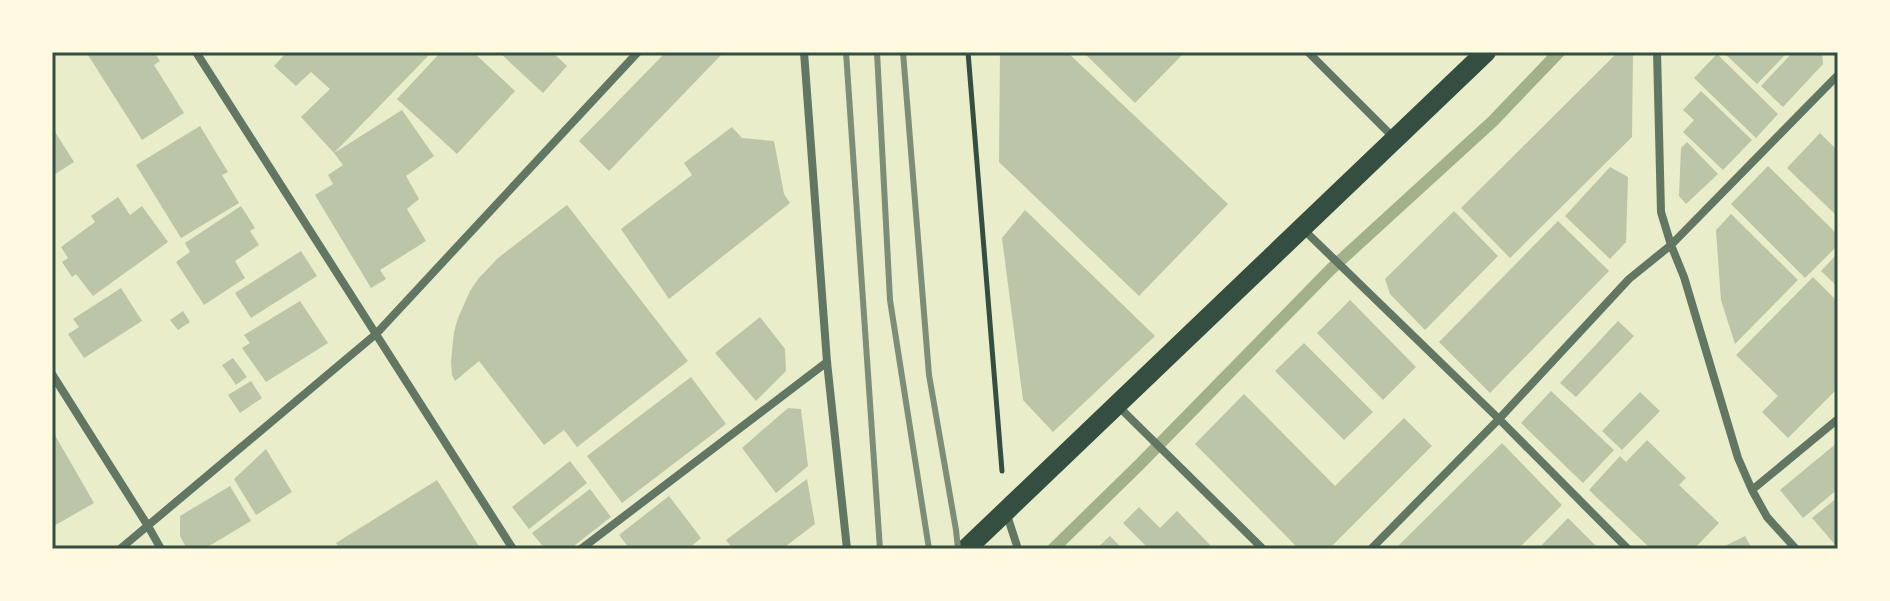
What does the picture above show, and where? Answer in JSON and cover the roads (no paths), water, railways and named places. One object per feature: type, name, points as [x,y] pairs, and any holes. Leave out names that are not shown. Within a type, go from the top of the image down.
[{"type":"main road","points":[[966,549],[1486,52]]},
{"type":"street","points":[[196,52],[513,549]]},
{"type":"street","points":[[120,549],[376,334],[638,52]]},
{"type":"street","points":[[804,52],[827,362],[847,549]]},
{"type":"street","points":[[1308,52],[1395,138]]},
{"type":"street","points":[[1657,52],[1661,212],[1684,277],[1738,458],[1767,517],[1796,549]]},
{"type":"street","points":[[1371,549],[1499,419],[1629,279],[1671,245],[1838,75]]},
{"type":"street","points":[[1302,228],[1628,549]]},
{"type":"street","points":[[581,549],[827,362]]},
{"type":"street","points":[[52,374],[161,549]]},
{"type":"street","points":[[1116,404],[1263,549]]},
{"type":"street","points":[[1752,490],[1838,419]]},
{"type":"street","points":[[1005,511],[1018,549]]},
{"type":"waterway","points":[[1053,549],[1331,269],[1493,121],[1559,52]]},
{"type":"railway","points":[[846,52],[880,549]]},
{"type":"railway","points":[[877,52],[890,300],[929,549]]},
{"type":"railway","points":[[903,52],[929,375],[958,549]]}]
